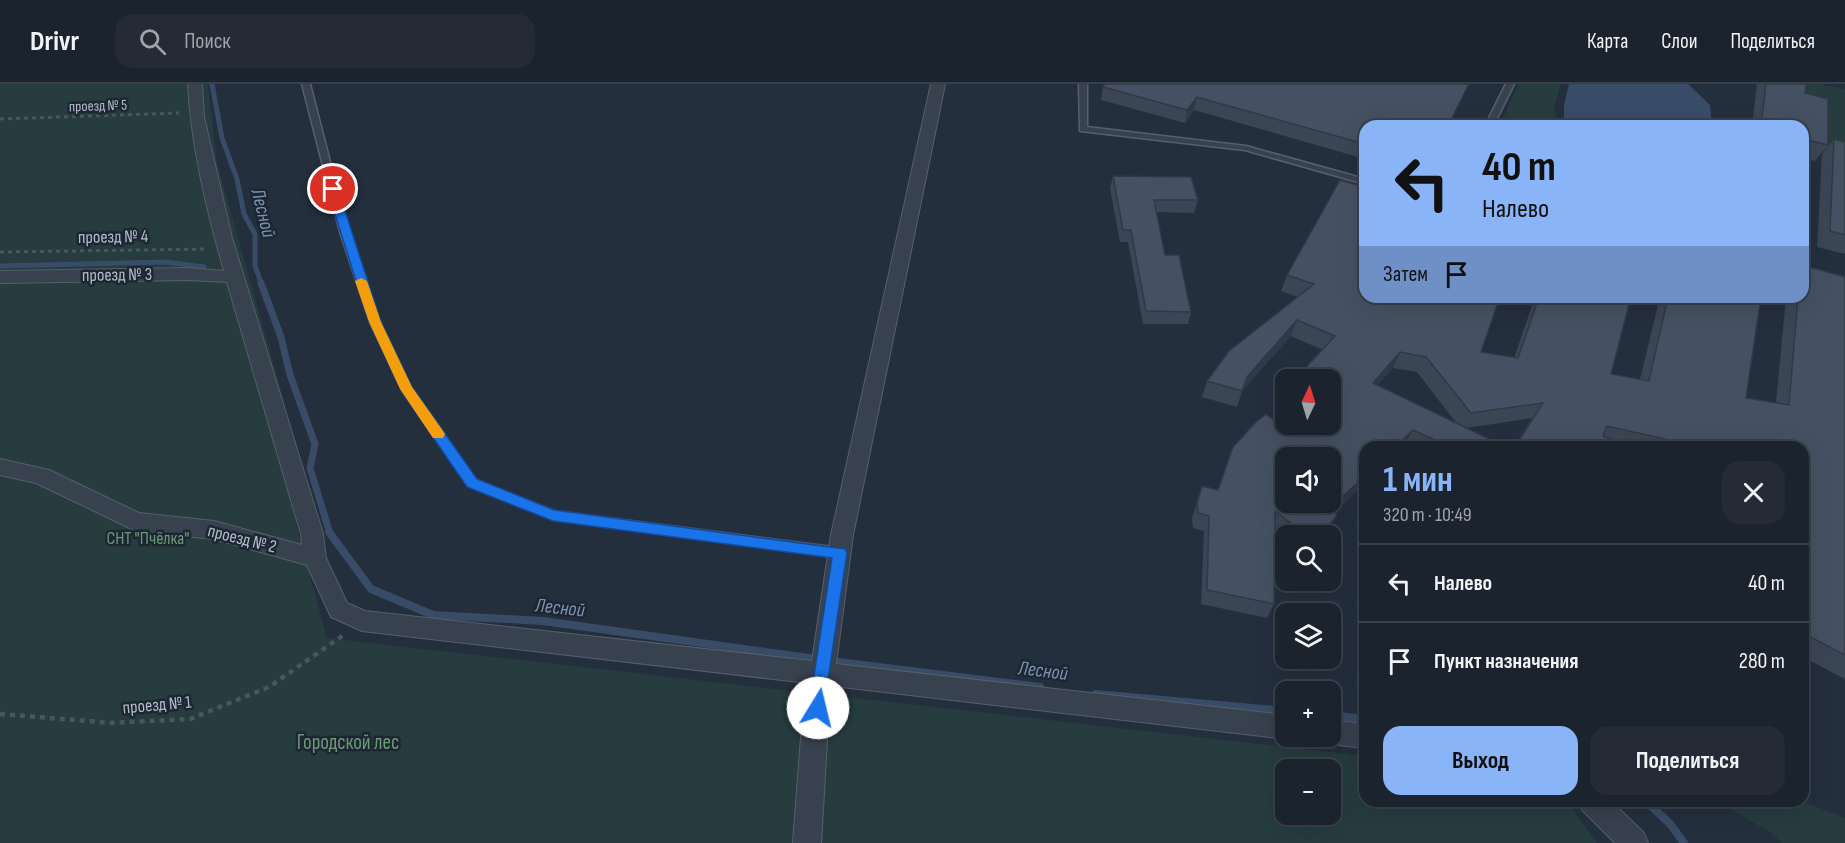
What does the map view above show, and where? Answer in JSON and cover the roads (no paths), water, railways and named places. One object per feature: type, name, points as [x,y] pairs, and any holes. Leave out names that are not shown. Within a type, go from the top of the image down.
[{"type":"street","points":[[195,84],[196,113],[226,248],[312,534],[315,558],[339,610],[362,621],[1275,726]]},
{"type":"street","points":[[807,843],[815,724],[840,553],[938,84]]},
{"type":"street","name":"проезд № 3","points":[[0,277],[188,274],[234,277]]},
{"type":"street","name":"проезд № 2","points":[[0,467],[41,476],[136,522],[214,530],[315,558]]},
{"type":"street","points":[[1341,733],[1359,735]]},
{"type":"street","points":[[1598,807],[1634,843]]},
{"type":"lane","points":[[306,84],[345,232],[375,322],[406,389],[472,483],[553,515],[840,553]]},
{"type":"lane","points":[[1083,84],[1083,129],[1246,148],[1359,180]]},
{"type":"lane","points":[[1492,120],[1510,84]]},
{"type":"water","points":[[1569,84],[1688,84],[1710,105],[1711,120],[1564,120],[1564,105]]},
{"type":"waterway","name":"Лесной","points":[[212,84],[222,138],[237,179],[244,214],[255,234],[255,266],[262,285]]},
{"type":"waterway","points":[[0,266],[165,262],[204,267]]},
{"type":"waterway","name":"Лесной","points":[[261,283],[315,444],[310,468],[330,533]]},
{"type":"waterway","name":"Лесной","points":[[330,533],[371,589],[433,615],[543,621],[838,662],[1040,687]]},
{"type":"waterway","name":"Лесной","points":[[1096,694],[1275,710]]},
{"type":"waterway","name":"Лесной","points":[[1341,716],[1359,718]]},
{"type":"waterway","name":"Лесной","points":[[1652,807],[1671,825],[1684,843]]},
{"type":"park label","name":"СНТ \"Пчёлка\"","points":[[148,538]]},
{"type":"park label","name":"Городской лес","points":[[348,742]]}]
